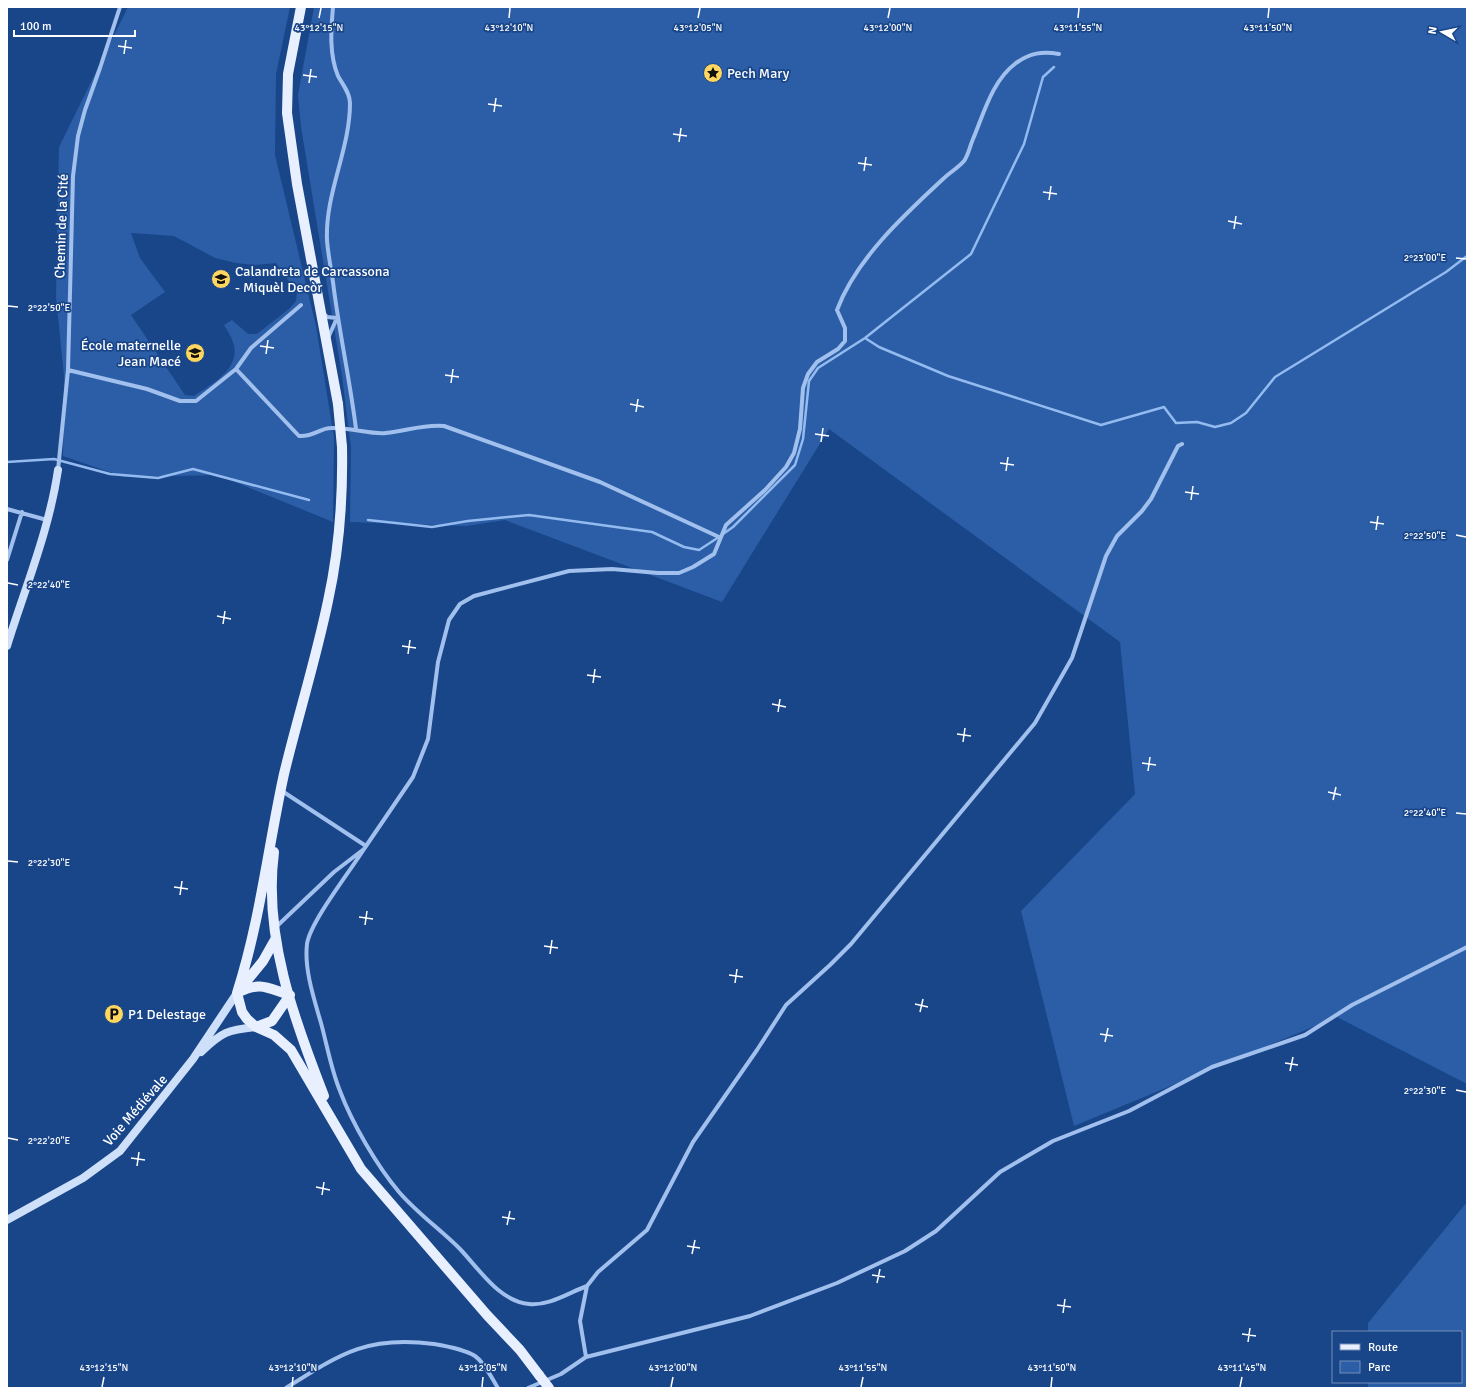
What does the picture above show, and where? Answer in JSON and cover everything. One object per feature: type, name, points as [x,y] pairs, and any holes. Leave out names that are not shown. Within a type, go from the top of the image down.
[{"type":"main road","points":[[301,7],[288,74],[287,113],[297,184],[338,404],[342,448],[341,505],[335,564],[328,601],[285,774],[264,869],[256,923],[237,993],[242,1012],[247,1019],[256,1026],[274,1035],[291,1050],[361,1169],[387,1201],[520,1350],[549,1388]]},
{"type":"main road","points":[[285,774],[273,864],[275,934],[279,961],[300,1034],[336,1128]]},
{"type":"main road","points":[[237,993],[263,961],[275,934]]},
{"type":"main road","points":[[237,993],[248,987],[262,986],[290,995]]},
{"type":"main road","points":[[256,1026],[272,1020],[290,995]]},
{"type":"street","name":"Chemin de la Cité","points":[[58,470],[68,370],[73,176],[78,136],[84,110],[100,68],[120,7]]},
{"type":"street","points":[[333,7],[330,34],[332,54],[338,76],[345,86],[350,101],[349,128],[329,207],[327,240],[337,318],[350,380],[356,429]]},
{"type":"street","points":[[587,1286],[548,1303],[528,1304],[510,1298],[496,1287],[459,1248],[400,1193],[377,1161],[347,1109],[339,1090],[317,1009],[307,960],[307,942],[315,923],[413,777],[428,739],[438,662],[448,620],[460,604],[474,596],[569,571],[612,569],[658,573],[679,573],[693,567],[714,554],[718,546],[719,538],[726,525],[765,490],[786,467],[794,453],[800,429],[803,388],[808,374],[817,362],[838,349],[845,341],[845,328],[837,310],[841,299],[871,252],[944,178],[964,160],[992,93],[1005,74],[1016,64],[1032,54],[1044,52],[1059,54]]},
{"type":"street","points":[[68,370],[147,389],[180,401],[196,401],[236,369],[251,348],[301,305]]},
{"type":"street","points":[[321,312],[326,317],[337,318]]},
{"type":"street","points":[[326,342],[337,318]]},
{"type":"street","points":[[236,369],[299,436],[309,437],[329,428],[356,429],[385,434],[430,425],[444,426],[600,482],[719,538]]},
{"type":"street","points":[[586,1357],[580,1321],[587,1286],[598,1272],[647,1230],[696,1136],[757,1050],[786,1005],[851,944],[1035,723],[1072,658],[1106,556],[1117,536],[1142,511],[1151,499],[1178,446],[1182,444]]},
{"type":"street","points":[[7,646],[54,498],[58,470]]},
{"type":"street","points":[[7,509],[47,520]]},
{"type":"street","points":[[7,560],[22,512]]},
{"type":"street","points":[[282,791],[365,848]]},
{"type":"street","points":[[275,934],[334,872],[365,848]]},
{"type":"street","points":[[528,1388],[561,1374],[586,1357],[750,1316],[837,1282],[905,1251],[936,1231],[1000,1172],[1053,1141],[1129,1111],[1212,1066],[1305,1034],[1352,1006],[1467,947]]},
{"type":"street","points":[[193,1059],[237,993]]},
{"type":"street","points":[[193,1059],[220,1034],[239,1028],[256,1026]]},
{"type":"street","name":"Voie Médiévale","points":[[7,1220],[83,1178],[120,1151],[193,1059]]},
{"type":"street","points":[[286,1388],[325,1364],[354,1349],[384,1342],[403,1341],[444,1346],[474,1355],[483,1364],[498,1388]]},
{"type":"green space","points":[[128,7],[290,7],[276,74],[275,155],[316,326],[334,438],[333,522],[218,475],[124,477],[63,456],[64,376],[56,297],[59,147]],"holes":[[[131,233],[174,236],[215,258],[236,263],[255,265],[276,263],[297,293],[296,301],[290,308],[257,334],[248,334],[232,320],[224,325],[233,342],[235,352],[233,360],[223,375],[194,396],[185,395],[131,315],[165,292],[140,258]]]},
{"type":"green space","points":[[314,7],[1467,7],[1467,1084],[1337,1017],[1074,1126],[1021,911],[1135,794],[1120,642],[829,429],[722,602],[505,520],[466,526],[350,522],[351,448],[342,376],[301,127],[298,95]]},
{"type":"green space","points":[[1467,1202],[1467,1388],[1368,1388],[1368,1383],[1462,1383],[1462,1331],[1368,1331],[1368,1323]]},
{"type":"waterway","points":[[723,534],[733,527],[795,465],[803,439],[809,381],[818,368],[865,338],[971,254],[1024,144],[1043,77],[1054,67]]},
{"type":"waterway","points":[[865,338],[879,347],[948,376],[1101,425],[1164,407],[1176,423],[1197,422],[1215,427],[1231,423],[1246,413],[1275,377],[1446,272],[1467,256]]},
{"type":"waterway","points":[[7,462],[54,459],[110,474],[158,478],[193,469],[309,500]]},
{"type":"waterway","points":[[368,520],[432,527],[468,521],[529,515],[652,532],[684,547],[699,550],[719,537]]},
{"type":"place","name":"Pech Mary","points":[[713,73]]},
{"type":"place","name":"Calandreta de Carcassona - Miquèl Decòr","points":[[221,279]]},
{"type":"place","name":"École maternelle Jean Macé","points":[[195,353]]},
{"type":"place","name":"P1 Delestage","points":[[114,1014]]}]
